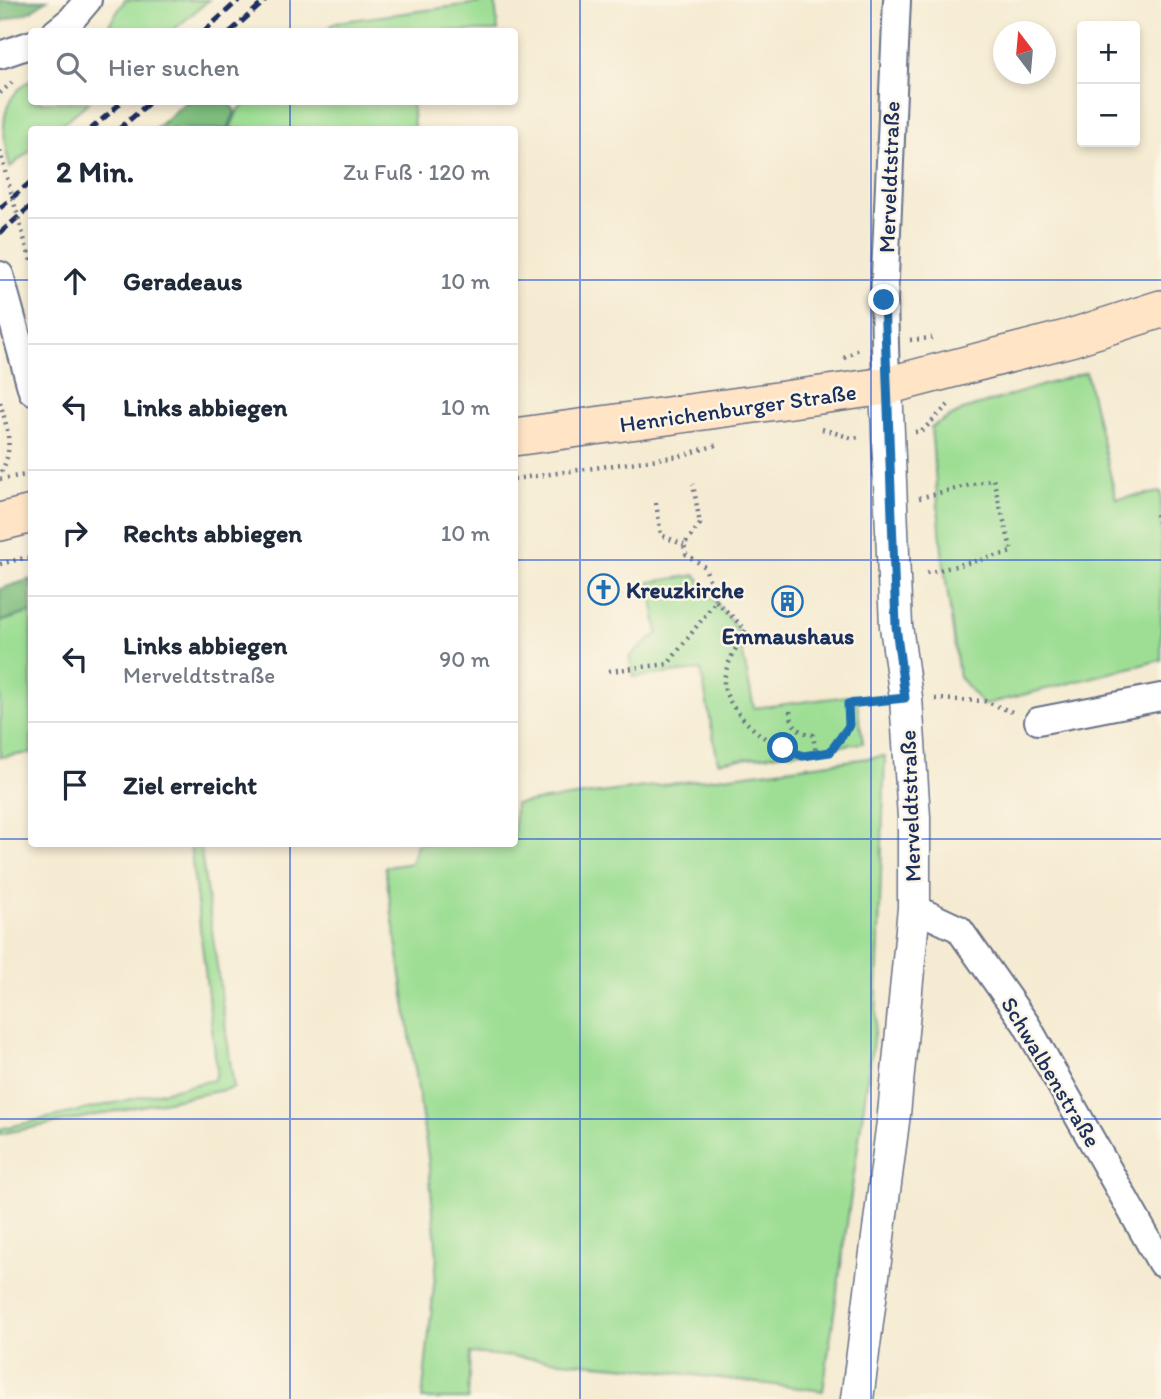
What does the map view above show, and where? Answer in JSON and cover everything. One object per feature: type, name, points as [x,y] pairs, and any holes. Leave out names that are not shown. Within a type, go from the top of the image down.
[{"type":"main road","name":"Henrichenburger Straße","points":[[518,436],[886,386],[1070,338],[1161,309]]},
{"type":"main road","points":[[0,522],[28,515]]},
{"type":"street","points":[[61,28],[72,20],[88,0]]},
{"type":"street","name":"Merveldtstraße","points":[[857,1399],[894,1114],[914,908],[914,817],[905,698],[897,637],[886,386],[885,275],[897,0]]},
{"type":"street","points":[[0,55],[28,45]]},
{"type":"street","points":[[0,275],[28,376]]},
{"type":"street","points":[[1038,721],[1161,697]]},
{"type":"street","name":"Schwalbenstraße","points":[[914,908],[959,929],[1026,1024],[1161,1263]]},
{"type":"path","points":[[0,151],[28,251]]},
{"type":"path","points":[[0,402],[10,441],[0,477],[28,474]]},
{"type":"path","points":[[820,429],[852,438]]},
{"type":"path","points":[[518,477],[680,456],[724,443]]},
{"type":"path","points":[[891,505],[993,480],[1012,552],[895,581]]},
{"type":"path","points":[[693,484],[700,524],[684,545],[686,554],[705,567],[716,601],[746,630],[733,653],[724,685],[732,705],[751,729],[783,748],[803,756],[830,752],[849,726],[848,704],[905,698],[984,701],[1038,721]]},
{"type":"path","points":[[656,503],[661,535],[684,545]]},
{"type":"path","points":[[1156,514],[1161,531]]},
{"type":"path","points":[[0,564],[28,557]]},
{"type":"path","points":[[609,671],[668,664],[716,601]]},
{"type":"path","points":[[790,711],[792,723],[800,732],[813,735],[816,754]]},
{"type":"green space","points":[[0,0],[47,0],[29,12],[0,22]]},
{"type":"green space","points":[[125,0],[209,0],[176,28],[107,28]]},
{"type":"green space","points":[[495,1],[498,28],[329,28],[336,22]]},
{"type":"green space","points":[[28,82],[28,105],[85,105],[60,126],[28,126],[28,152],[10,167],[5,140],[5,116],[8,105]]},
{"type":"green space","points":[[183,105],[232,105],[235,112],[229,126],[158,126]]},
{"type":"green space","points":[[244,105],[412,105],[414,126],[231,126],[238,110]]},
{"type":"green space","points":[[1086,372],[1116,499],[1161,492],[1161,660],[983,705],[959,677],[942,551],[931,427],[963,410]]},
{"type":"green space","points":[[696,575],[738,631],[754,708],[856,695],[863,743],[718,762],[701,670],[634,677],[629,657],[658,633],[649,582]]},
{"type":"green space","points":[[28,580],[28,613],[0,622],[0,589]]},
{"type":"green space","points":[[28,613],[28,753],[0,757],[0,622]]},
{"type":"green space","points":[[885,756],[876,1020],[823,1391],[629,1367],[470,1353],[468,1399],[422,1399],[437,1257],[428,1157],[385,867],[411,863],[416,847],[518,847],[518,804]]},
{"type":"green space","points":[[190,847],[200,847],[234,1088],[0,1134],[0,1129],[214,1080],[217,1071]]},
{"type":"railway","points":[[208,28],[239,0]]},
{"type":"railway","points":[[234,28],[266,0]]},
{"type":"railway","points":[[95,126],[119,105]]},
{"type":"railway","points":[[123,126],[147,105]]},
{"type":"railway","points":[[0,208],[28,184]]},
{"type":"railway","points":[[0,233],[28,208]]},
{"type":"place","name":"Kreuzkirche","points":[[603,590]]},
{"type":"place","name":"Emmaushaus","points":[[788,602]]},
{"type":"route","points":[[783,748],[803,756],[830,752],[849,726],[848,704],[905,698],[896,626],[884,300]]}]
